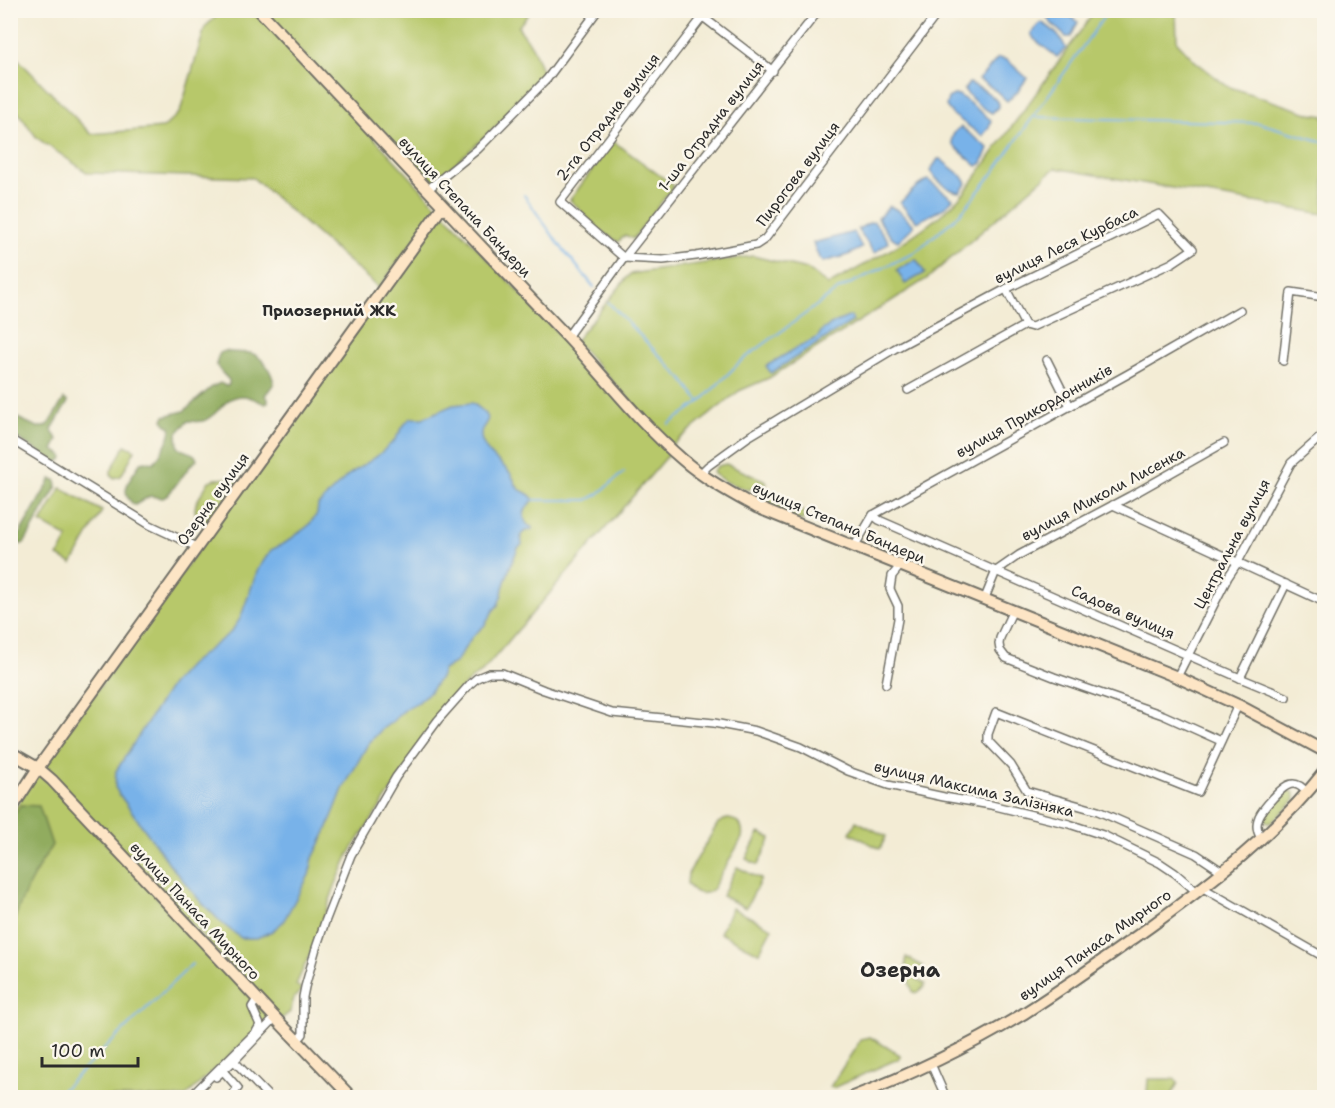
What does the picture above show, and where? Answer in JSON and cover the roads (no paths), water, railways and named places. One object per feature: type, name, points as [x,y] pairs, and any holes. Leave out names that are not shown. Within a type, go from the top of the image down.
[{"type":"main road","name":"вулиця Степана Бандери","points":[[259,10],[652,430],[684,461],[701,473],[756,507],[1177,676],[1238,705],[1324,751]]},
{"type":"main road","name":"Озерна вулиця","points":[[10,811],[38,768],[442,207]]},
{"type":"main road","name":"вулиця Панаса Мирного","points":[[10,752],[38,768],[60,788],[352,1098]]},
{"type":"main road","name":"вулиця Панаса Мирного","points":[[850,1098],[931,1064],[972,1043],[1030,1009],[1124,945],[1223,872],[1307,793],[1324,772]]},
{"type":"street","points":[[427,190],[478,149],[547,79],[598,10]]},
{"type":"street","points":[[694,10],[773,71]]},
{"type":"street","name":"2-га Отрадна вулиця","points":[[624,258],[560,202],[708,10]]},
{"type":"street","name":"1-ша Отрадна вулиця","points":[[567,337],[624,258],[819,10]]},
{"type":"street","name":"Пирогова вулиця","points":[[624,258],[663,260],[696,256],[756,245],[765,239],[940,10]]},
{"type":"street","name":"вулиця Леся Курбаса","points":[[701,473],[708,465],[748,437],[894,349],[1006,289],[1160,214],[1192,249],[1172,263],[1064,313],[1032,327],[1025,325],[908,390]]},
{"type":"street","points":[[1006,289],[1025,325]]},
{"type":"street","points":[[1283,361],[1291,292],[1324,297]]},
{"type":"street","name":"вулиця Прикордонників","points":[[873,515],[1240,310]]},
{"type":"street","points":[[1047,360],[1071,406]]},
{"type":"street","name":"Центральна вулиця","points":[[1177,676],[1291,463],[1324,434]]},
{"type":"street","points":[[10,439],[150,525],[197,547]]},
{"type":"street","name":"вулиця Миколи Лисенка","points":[[996,571],[1019,555],[1224,443]]},
{"type":"street","points":[[1113,505],[1324,602]]},
{"type":"street","points":[[854,547],[873,515]]},
{"type":"street","name":"Садова вулиця","points":[[873,515],[879,520],[1286,697]]},
{"type":"street","points":[[886,684],[898,612],[898,606],[890,589],[892,576],[900,566]]},
{"type":"street","points":[[985,598],[996,571]]},
{"type":"street","points":[[1240,678],[1286,584]]},
{"type":"street","points":[[1013,610],[999,644],[1006,658],[1163,716],[1221,741],[1238,705]]},
{"type":"street","name":"вулиця Максима Залізняка","points":[[297,1041],[303,1034],[303,997],[316,948],[337,887],[351,855],[396,777],[438,720],[470,684],[489,673],[502,674],[612,713],[714,723],[756,731],[801,747],[848,771],[888,784],[991,805],[1069,824],[1103,835],[1160,863],[1200,890],[1324,957]]},
{"type":"street","name":"вулиця Максима Залізняка","points":[[1221,741],[1198,792],[996,712],[988,734],[988,741],[1011,765],[1027,791],[1098,811],[1196,854],[1223,872]]},
{"type":"street","points":[[1261,838],[1258,833],[1258,822],[1261,811],[1283,788],[1288,785],[1301,786],[1307,793]]},
{"type":"street","points":[[189,1098],[256,1032],[260,1025],[252,1007],[257,999]]},
{"type":"street","points":[[196,1098],[206,1085],[234,1061],[275,1018]]},
{"type":"street","points":[[234,1061],[270,1098]]},
{"type":"street","points":[[931,1064],[946,1098]]},
{"type":"street","points":[[223,1071],[238,1088],[229,1098]]},
{"type":"water","points":[[1051,11],[1062,11],[1078,22],[1071,37],[1066,37],[1051,23],[1047,17]]},
{"type":"water","points":[[1041,22],[1056,33],[1066,48],[1057,57],[1034,39],[1031,33]]},
{"type":"water","points":[[998,58],[1007,60],[1027,78],[1007,101],[979,79]]},
{"type":"water","points":[[969,83],[986,91],[996,100],[999,104],[992,113],[980,106],[964,90]]},
{"type":"water","points":[[959,95],[991,120],[989,128],[982,136],[952,114],[946,106],[948,98]]},
{"type":"water","points":[[961,127],[988,148],[982,163],[977,166],[954,146],[953,135]]},
{"type":"water","points":[[938,159],[963,177],[967,183],[960,192],[944,185],[930,171]]},
{"type":"water","points":[[928,180],[953,199],[944,208],[917,222],[900,203],[916,187]]},
{"type":"water","points":[[890,206],[913,224],[913,227],[898,241],[889,234],[878,218]]},
{"type":"water","points":[[874,222],[888,243],[874,253],[858,229]]},
{"type":"water","points":[[854,232],[862,248],[848,255],[823,262],[819,258],[813,243]]},
{"type":"water","points":[[916,259],[925,273],[905,284],[897,270]]},
{"type":"water","points":[[851,316],[853,321],[771,373],[766,366],[818,337],[822,330]]},
{"type":"water","points":[[472,403],[482,410],[488,419],[481,434],[484,446],[511,475],[519,489],[529,494],[534,500],[525,510],[524,516],[532,530],[525,531],[521,535],[522,545],[518,548],[510,567],[498,605],[485,625],[472,637],[456,662],[443,670],[429,693],[419,702],[407,708],[368,744],[343,789],[313,858],[309,875],[283,922],[272,931],[257,938],[241,938],[201,902],[171,866],[119,794],[115,787],[116,771],[171,685],[189,665],[231,632],[240,619],[258,569],[271,550],[308,526],[317,514],[318,505],[348,475],[376,457],[394,441],[411,418],[423,418],[453,405]]},
{"type":"waterway","points":[[669,424],[700,402],[741,361],[839,289],[914,253],[960,214],[994,172],[1103,18],[1106,10]]},
{"type":"waterway","points":[[1034,117],[1259,123],[1324,142]]},
{"type":"waterway","points":[[524,195],[558,243],[594,287]]},
{"type":"waterway","points":[[608,302],[682,379],[699,401]]},
{"type":"waterway","points":[[534,500],[587,500],[598,494],[624,472]]},
{"type":"waterway","points":[[54,1098],[192,964]]},
{"type":"district","name":"Приозерний ЖК","points":[[329,310]]},
{"type":"district","name":"Озерна","points":[[900,970]]}]
